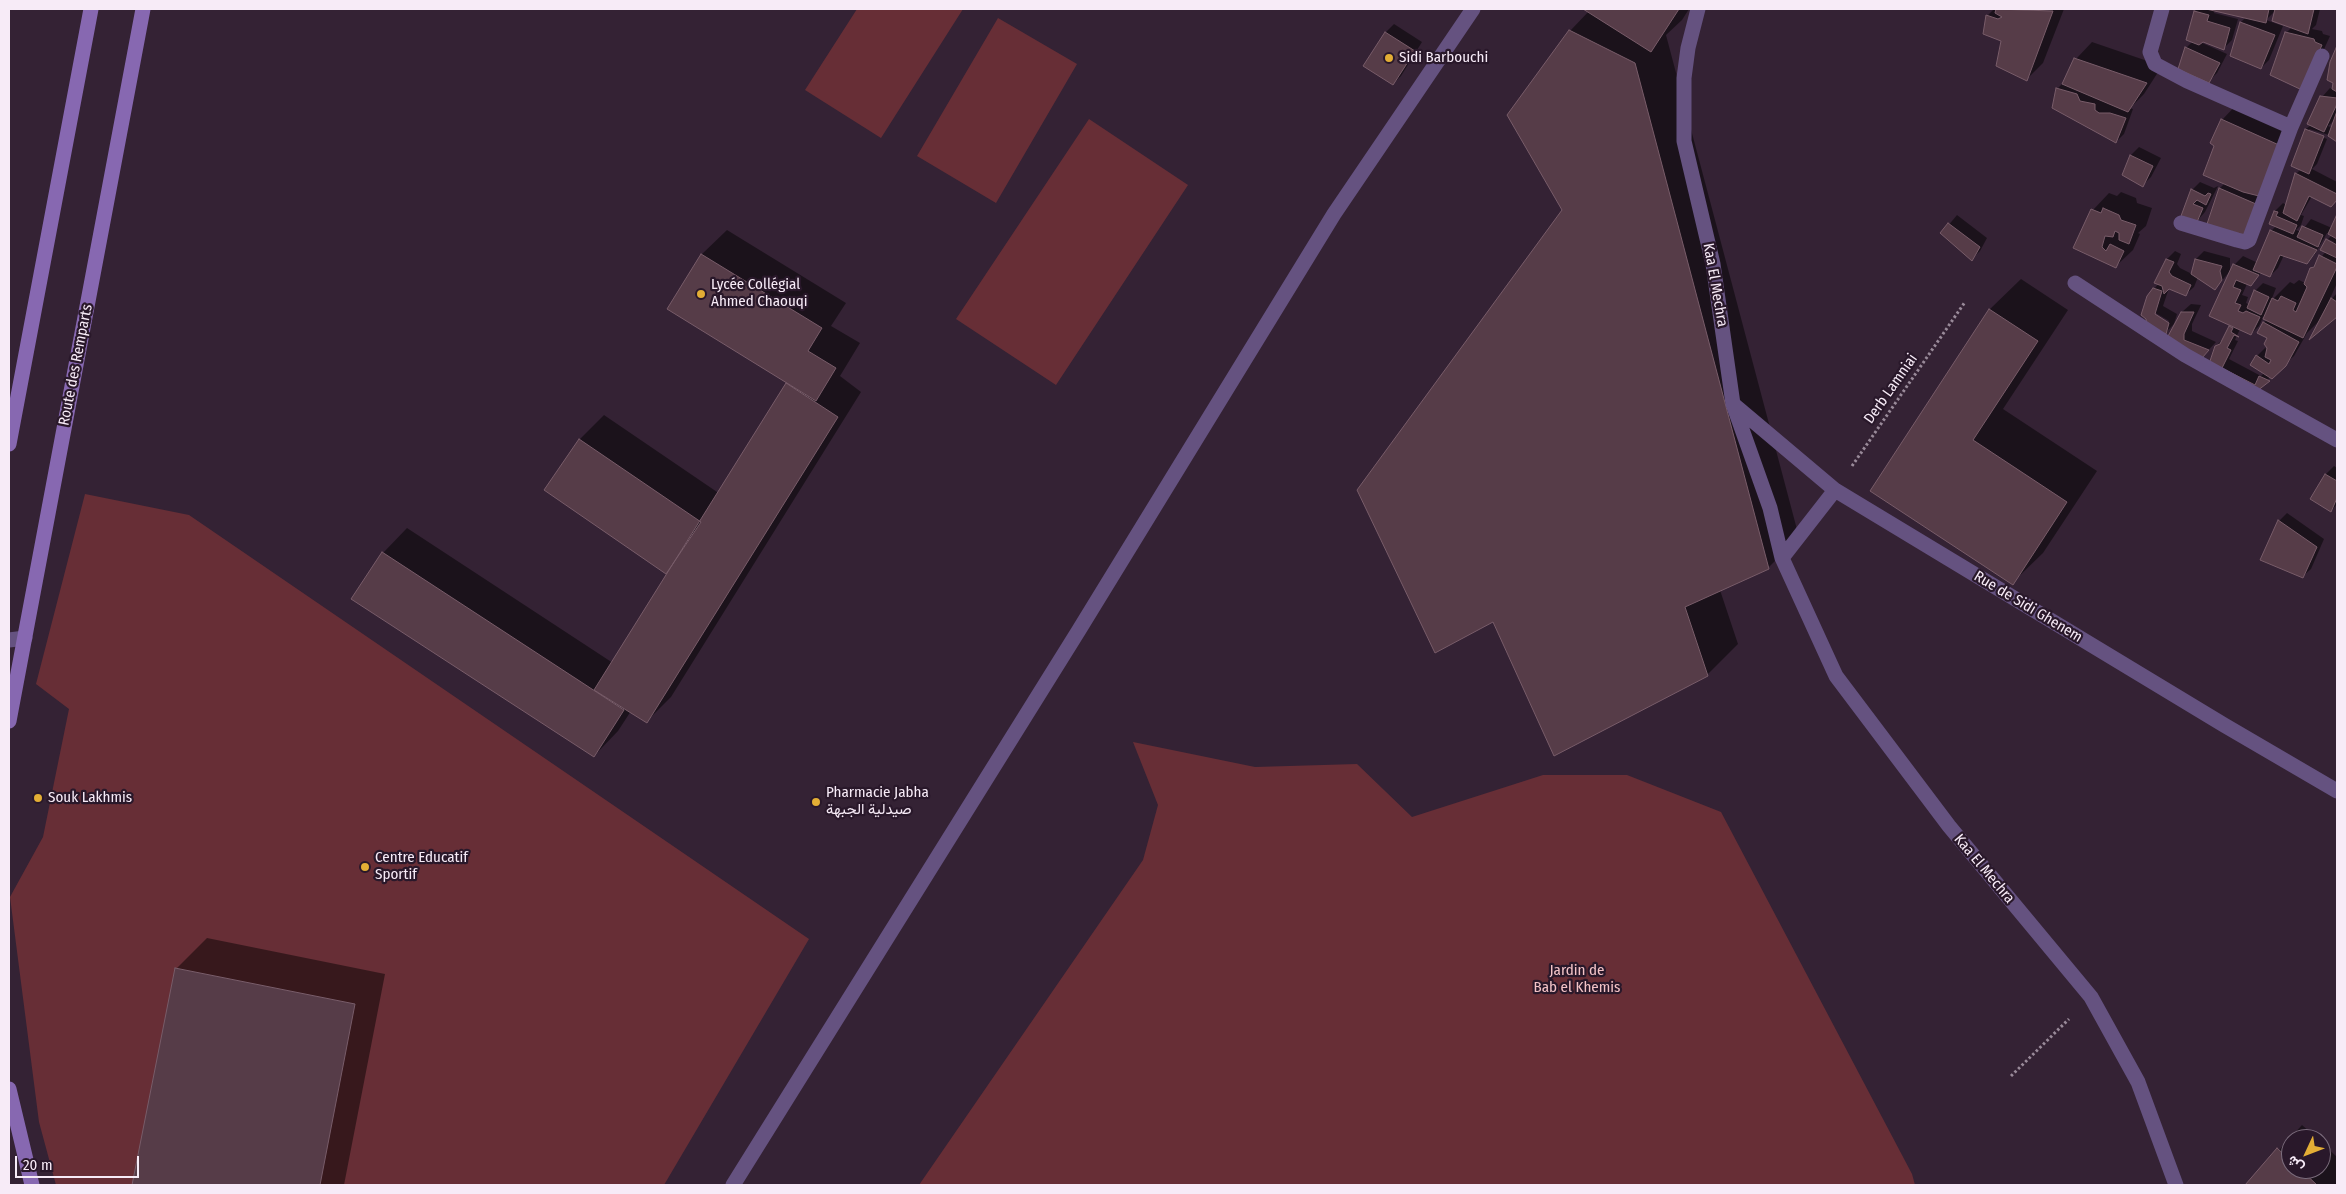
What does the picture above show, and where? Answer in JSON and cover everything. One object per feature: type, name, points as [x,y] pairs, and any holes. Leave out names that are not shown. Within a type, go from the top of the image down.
[{"type":"main road","points":[[9,444],[90,9]]},
{"type":"main road","name":"Route des Remparts","points":[[9,722],[142,9]]},
{"type":"main road","points":[[9,1089],[32,1185]]},
{"type":"street","points":[[733,1185],[1079,630],[1334,214],[1473,9]]},
{"type":"street","name":"Kaa El Mechra","points":[[1698,9],[1688,48],[1684,78],[1684,141],[1713,264],[1733,404],[1770,508],[1782,558],[1836,676],[1949,826],[2091,997],[2138,1082],[2176,1185]]},
{"type":"street","points":[[2162,9],[2150,52],[2156,64],[2187,81],[2291,127]]},
{"type":"street","points":[[2181,223],[2245,242],[2250,240],[2291,127],[2322,56]]},
{"type":"street","points":[[2075,283],[2185,355],[2337,440]]},
{"type":"street","name":"Rue de Sidi Ghenem","points":[[1733,404],[1835,490],[2224,725],[2337,790]]},
{"type":"street","points":[[1782,558],[1835,490]]},
{"type":"street","points":[[9,640],[25,638]]},
{"type":"path","name":"Derb Lamniai","points":[[1835,490],[1965,302]]},
{"type":"path","points":[[2011,1076],[2091,997]]},
{"type":"green space","points":[[857,9],[963,9],[881,138],[805,90]]},
{"type":"green space","points":[[998,18],[1077,64],[996,203],[917,156]]},
{"type":"green space","points":[[1089,119],[1188,185],[1056,385],[956,319]]},
{"type":"green space","name":"Centre Educatif Sportif","points":[[85,494],[189,515],[809,939],[664,1185],[56,1185],[39,1122],[10,897],[43,837],[69,709],[36,684]]},
{"type":"green space","name":"Jardin de Bab el Khemis","points":[[1133,742],[1255,767],[1357,764],[1412,817],[1543,775],[1627,775],[1721,812],[1912,1174],[1915,1185],[919,1185],[1143,860],[1158,805]]},
{"type":"building","points":[[1583,9],[1679,9],[1651,52]]},
{"type":"building","points":[[1996,9],[2053,11],[2027,81],[1996,66],[2001,41],[1983,34],[1986,15],[1998,19],[2002,17],[1995,13]]},
{"type":"building","points":[[2206,9],[2269,9],[2266,23]]},
{"type":"building","points":[[2275,9],[2314,9],[2308,34],[2272,21]]},
{"type":"building","points":[[2194,11],[2209,15],[2207,21],[2230,28],[2224,50],[2203,42],[2199,45],[2186,40]]},
{"type":"building","points":[[2240,22],[2275,35],[2261,69],[2230,56]]},
{"type":"building","points":[[1569,30],[1635,63],[1769,569],[1685,607],[1708,676],[1554,756],[1493,622],[1435,653],[1357,490],[1562,210],[1507,115]]},
{"type":"building","name":"Sidi Barbouchi","points":[[1385,32],[1415,51],[1393,85],[1363,66]]},
{"type":"building","points":[[2285,32],[2314,39],[2315,42],[2322,45],[2302,90],[2270,75]]},
{"type":"building","points":[[2185,47],[2220,63],[2209,83],[2178,69]]},
{"type":"building","points":[[2336,48],[2337,92],[2332,89],[2333,83],[2327,80],[2330,62]]},
{"type":"building","points":[[2074,58],[2147,83],[2128,112],[2062,84]]},
{"type":"building","points":[[2056,88],[2077,94],[2080,101],[2095,104],[2095,110],[2099,113],[2110,113],[2126,118],[2116,143],[2052,108]]},
{"type":"building","points":[[2320,96],[2337,98],[2337,104],[2324,132],[2307,124]]},
{"type":"building","points":[[2337,111],[2337,142],[2328,136]]},
{"type":"building","points":[[2221,119],[2279,145],[2259,196],[2243,192],[2203,175],[2214,146],[2210,143]]},
{"type":"building","points":[[2305,129],[2324,136],[2309,174],[2291,166]]},
{"type":"building","points":[[2130,155],[2153,166],[2143,187],[2122,175]]},
{"type":"building","points":[[2295,173],[2337,194],[2337,200],[2331,207],[2309,196],[2297,221],[2283,213]]},
{"type":"building","points":[[2219,188],[2256,204],[2246,237],[2207,224]]},
{"type":"building","points":[[2191,189],[2205,196],[2208,193],[2211,194],[2206,205],[2197,200],[2193,204],[2203,208],[2197,222],[2181,216]]},
{"type":"building","points":[[2103,208],[2119,215],[2121,220],[2136,225],[2129,244],[2119,240],[2119,233],[2115,231],[2113,237],[2105,236],[2102,247],[2106,251],[2110,244],[2124,251],[2116,268],[2073,248],[2091,209],[2101,213]]},
{"type":"building","points":[[2274,211],[2278,212],[2276,216],[2297,225],[2293,234],[2269,224]]},
{"type":"building","points":[[2337,214],[2337,239],[2328,234]]},
{"type":"building","points":[[1948,223],[1980,247],[1972,261],[1940,233]]},
{"type":"building","points":[[2302,226],[2323,235],[2318,247],[2297,237]]},
{"type":"building","points":[[2270,230],[2317,250],[2307,264],[2280,255],[2270,277],[2253,270]]},
{"type":"building","points":[[2326,239],[2337,245],[2337,258],[2320,250]]},
{"type":"building","points":[[701,254],[822,328],[808,351],[836,368],[816,401],[667,309]]},
{"type":"building","points":[[2319,255],[2337,264],[2337,267],[2303,338],[2263,319],[2272,298],[2278,301],[2281,296],[2296,303],[2293,310],[2296,312],[2307,287],[2304,284],[2310,268],[2314,267]]},
{"type":"building","points":[[2166,259],[2174,262],[2169,272],[2172,276],[2191,285],[2186,296],[2169,289],[2164,294],[2162,286],[2154,283]]},
{"type":"building","points":[[2195,259],[2222,266],[2220,271],[2222,280],[2215,290],[2191,274]]},
{"type":"building","points":[[2233,264],[2259,275],[2251,286],[2236,280],[2233,287],[2241,290],[2235,303],[2241,305],[2238,311],[2243,313],[2246,311],[2260,317],[2251,335],[2209,316]]},
{"type":"building","points":[[2153,288],[2162,291],[2155,314],[2169,323],[2166,334],[2147,326],[2146,319],[2141,315],[2147,296]]},
{"type":"building","points":[[2254,290],[2269,297],[2261,315],[2247,308]]},
{"type":"building","points":[[2331,298],[2337,302],[2337,317],[2309,340]]},
{"type":"building","points":[[1989,309],[2038,341],[1973,440],[2067,502],[2013,585],[1870,491]]},
{"type":"building","points":[[2181,312],[2194,312],[2184,334],[2184,340],[2209,350],[2202,358],[2167,338]]},
{"type":"building","points":[[2263,322],[2299,342],[2286,366],[2272,379],[2250,365],[2256,355],[2269,364],[2271,360],[2265,357],[2267,348],[2264,344],[2267,338],[2257,333]]},
{"type":"building","points":[[2229,326],[2233,328],[2231,332],[2239,337],[2234,335],[2227,348],[2231,350],[2222,368],[2255,385],[2259,376],[2270,381],[2257,391],[2209,364],[2215,346],[2220,344]]},
{"type":"building","points":[[786,383],[838,417],[647,723],[594,690]]},
{"type":"building","points":[[579,439],[701,522],[666,574],[544,490]]},
{"type":"building","points":[[2325,474],[2337,481],[2337,498],[2331,512],[2310,499]]},
{"type":"building","points":[[2278,520],[2317,547],[2303,578],[2260,560]]},
{"type":"building","points":[[382,552],[624,710],[594,757],[351,599]]},
{"type":"building","points":[[175,968],[355,1004],[320,1185],[132,1185]]},
{"type":"building","points":[[2277,1148],[2281,1152],[2281,1179],[2311,1179],[2317,1185],[2245,1185]]},
{"type":"place","name":"Sidi Barbouchi","points":[[1389,58]]},
{"type":"place","name":"Lycée Collégial Ahmed Chaouqi","points":[[701,294]]},
{"type":"place","name":"Souk Lakhmis","points":[[38,798]]},
{"type":"place","name":"Pharmacie Jabha صيدلية الجبهة","points":[[816,802]]},
{"type":"place","name":"Centre Educatif Sportif","points":[[365,867]]}]
